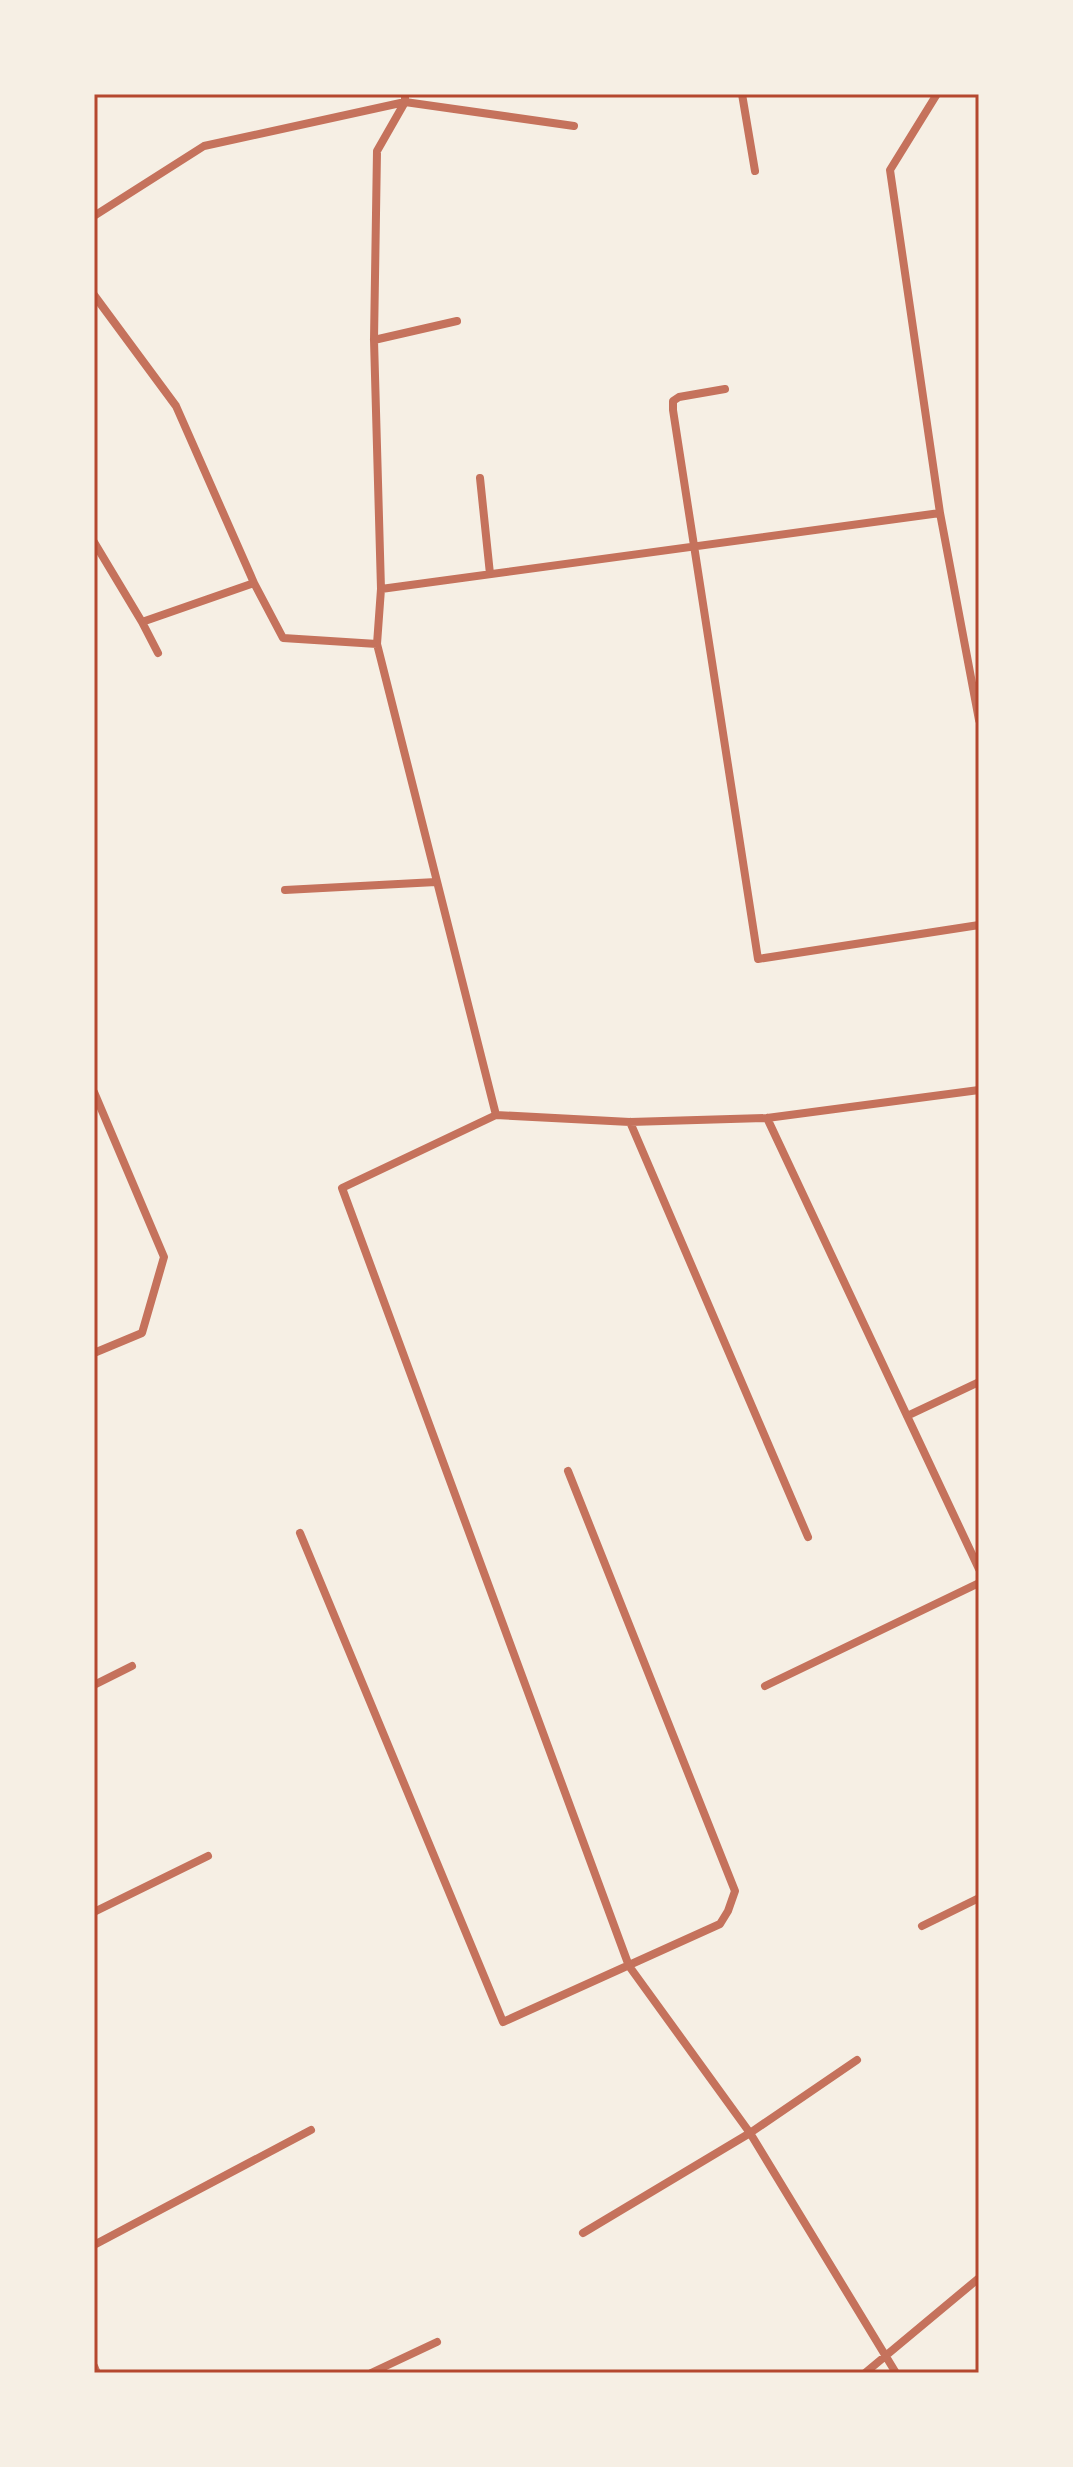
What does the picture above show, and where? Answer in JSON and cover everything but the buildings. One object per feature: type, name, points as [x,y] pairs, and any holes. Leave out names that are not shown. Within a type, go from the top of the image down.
[{"type":"street","points":[[742,94],[755,171]]},
{"type":"street","points":[[937,94],[890,170],[940,513],[979,720]]},
{"type":"street","points":[[405,98],[377,151],[374,340],[381,589],[377,644],[496,1115]]},
{"type":"street","points":[[94,216],[204,146],[405,98],[574,126]]},
{"type":"street","points":[[94,295],[176,406],[254,583],[283,638],[377,644]]},
{"type":"street","points":[[374,340],[457,321]]},
{"type":"street","points":[[725,389],[679,397],[673,401],[673,410],[758,959],[979,925]]},
{"type":"street","points":[[480,478],[490,574]]},
{"type":"street","points":[[381,589],[940,513]]},
{"type":"street","points":[[94,542],[158,653]]},
{"type":"street","points":[[142,622],[254,583]]},
{"type":"street","points":[[285,890],[436,882]]},
{"type":"street","points":[[896,2373],[750,2133],[629,1966],[342,1188],[496,1115],[630,1122],[767,1118],[979,1090]]},
{"type":"street","points":[[94,1092],[164,1257],[142,1333],[94,1353]]},
{"type":"street","points":[[767,1118],[979,1569]]},
{"type":"street","points":[[630,1122],[808,1537]]},
{"type":"street","points":[[907,1416],[979,1382]]},
{"type":"street","points":[[300,1533],[503,2022],[720,1924],[735,1891],[568,1471]]},
{"type":"street","points":[[765,1686],[979,1583]]},
{"type":"street","points":[[94,1685],[132,1666]]},
{"type":"street","points":[[94,1912],[208,1856]]},
{"type":"street","points":[[922,1926],[979,1898]]},
{"type":"street","points":[[583,2233],[750,2133],[857,2060]]},
{"type":"street","points":[[94,2245],[311,2130]]},
{"type":"street","points":[[865,2373],[979,2278]]},
{"type":"street","points":[[371,2373],[437,2342]]},
{"type":"street","points":[[94,2366],[97,2373]]}]
